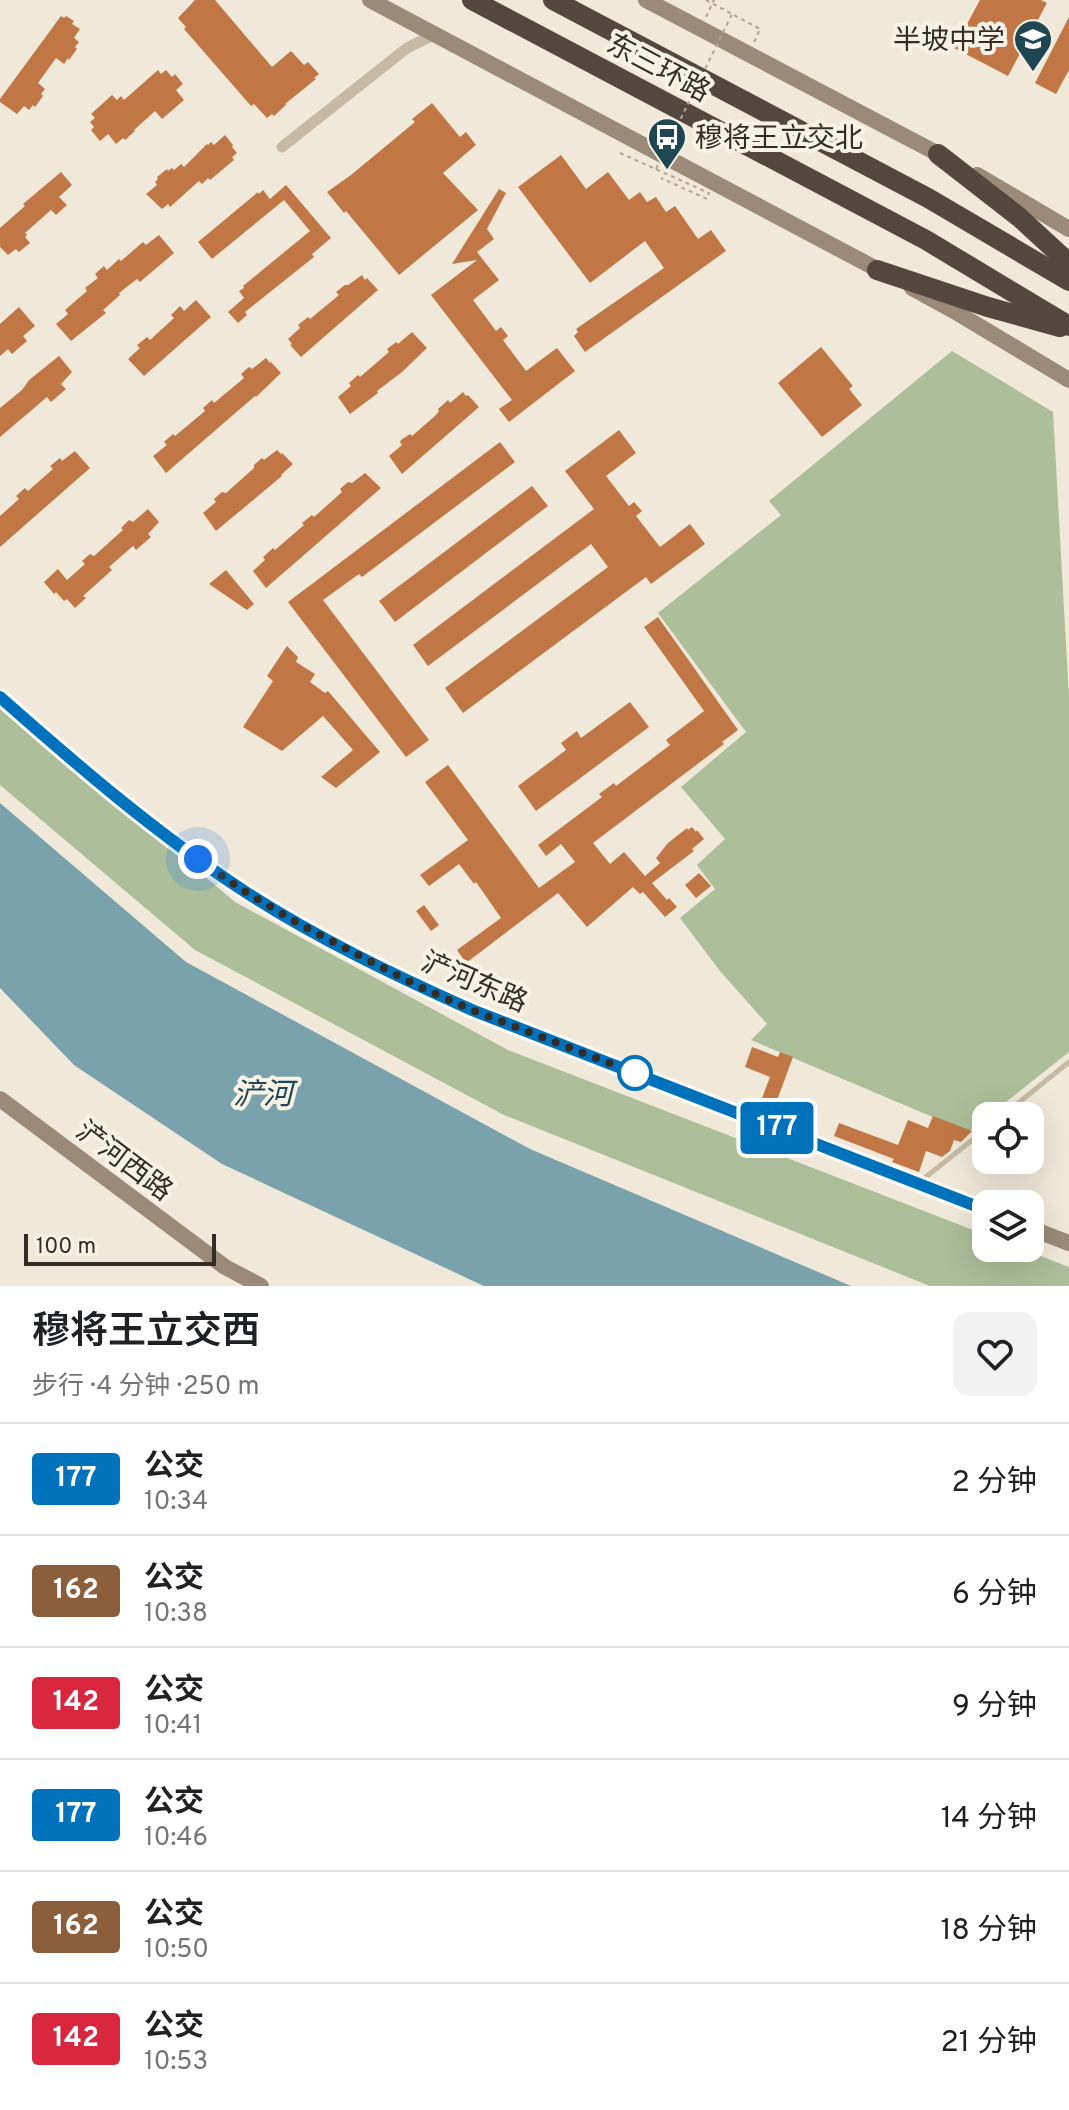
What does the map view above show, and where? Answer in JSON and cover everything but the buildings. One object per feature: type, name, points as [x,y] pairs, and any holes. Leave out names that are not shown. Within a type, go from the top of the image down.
[{"type":"highway","name":"东三环路","points":[[472,0],[926,240],[1069,328]]},
{"type":"highway","name":"东三环路","points":[[553,0],[928,198],[1069,281]]},
{"type":"highway","points":[[938,154],[1019,217],[1069,263]]},
{"type":"highway","points":[[877,270],[988,307],[1069,328]]},
{"type":"street","points":[[370,0],[954,311],[1069,380]]},
{"type":"street","points":[[646,0],[938,154],[1069,229]]},
{"type":"street","points":[[282,147],[407,48],[435,34]]},
{"type":"street","name":"浐河东路","points":[[0,697],[92,778],[174,842],[244,891],[344,949],[472,1010],[972,1205]]},
{"type":"street","name":"浐河西路","points":[[0,1099],[225,1267],[261,1286]]},
{"type":"street","points":[[1044,1233],[1069,1243]]},
{"type":"lane","points":[[1019,1102],[1069,1062]]},
{"type":"lane","points":[[918,1184],[972,1140]]},
{"type":"path","points":[[706,0],[760,29]]},
{"type":"path","points":[[700,28],[714,0]]},
{"type":"path","points":[[656,169],[732,14]]},
{"type":"path","points":[[620,153],[709,193],[707,199],[661,178]]},
{"type":"green space","points":[[952,351],[1053,412],[1069,698],[1069,1052],[1006,1102],[972,1102],[972,1129],[968,1132],[751,1040],[767,1024],[720,971],[680,918],[715,889],[697,865],[725,839],[681,787],[746,732],[658,613],[781,515],[769,501]]},
{"type":"green space","points":[[0,705],[235,902],[508,1050],[972,1230],[972,1262],[1044,1262],[1044,1257],[1069,1267],[1069,1286],[930,1286],[504,1115],[195,950],[0,785]]},
{"type":"water","name":"浐河","points":[[0,803],[186,962],[530,1149],[851,1286],[484,1286],[222,1164],[74,1065],[0,988]]},
{"type":"bus line","name":"177","points":[[0,697],[92,778],[174,842],[244,891],[344,949],[472,1010],[972,1204]]},
{"type":"place","name":"半坡中学","points":[[1033,73]]},
{"type":"place","name":"穆将王立交北","points":[[667,171]]},
{"type":"route","points":[[198,859],[301,925],[416,985],[635,1073]]}]
